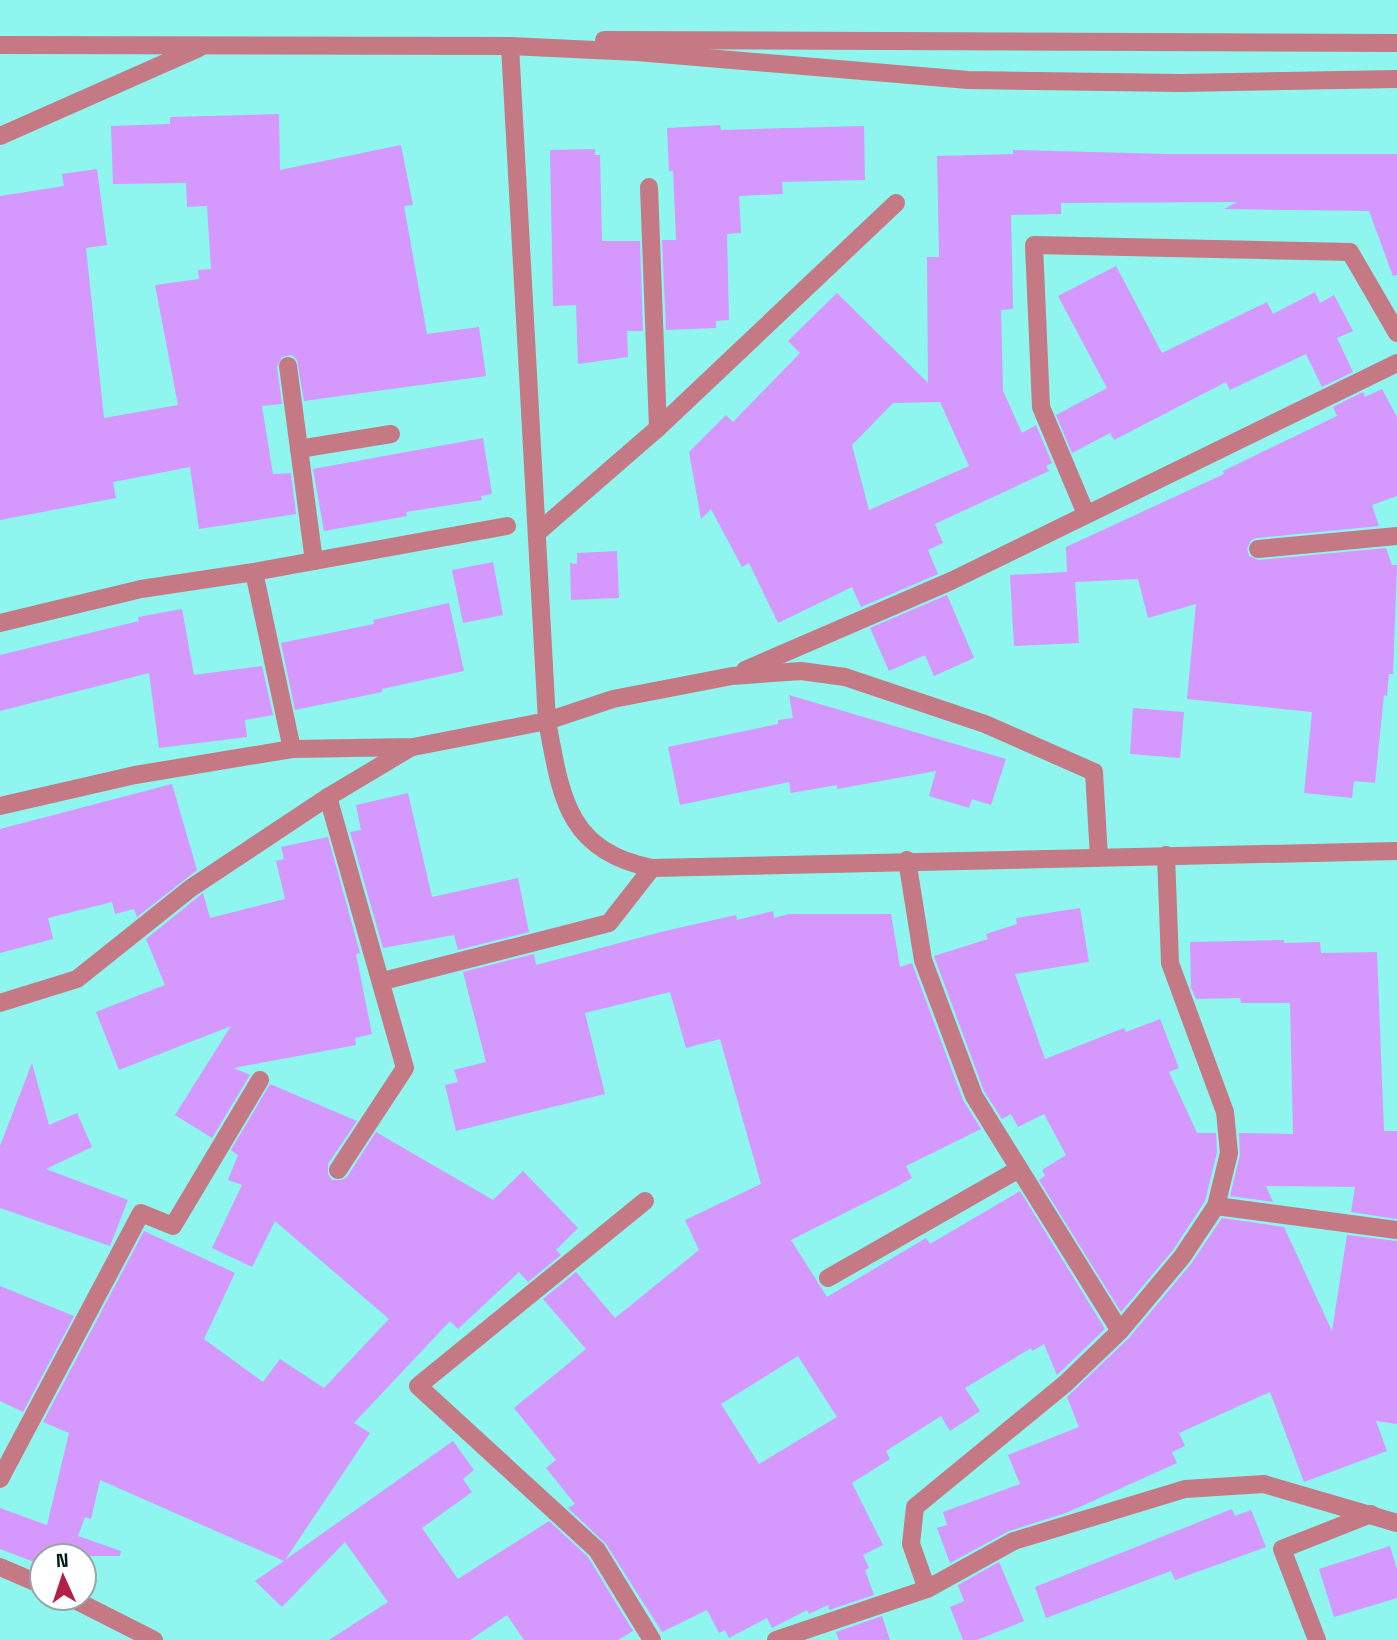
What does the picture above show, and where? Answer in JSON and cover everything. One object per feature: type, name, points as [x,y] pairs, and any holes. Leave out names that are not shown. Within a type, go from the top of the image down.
[{"type":"street","points":[[510,46],[636,38],[1397,43]]},
{"type":"street","points":[[0,45],[510,46],[637,52],[968,80],[1182,83],[1397,79]]},
{"type":"street","points":[[0,136],[205,46]]},
{"type":"street","points":[[510,46],[547,720],[559,785],[575,820],[591,842],[623,862],[652,867],[1397,851]]},
{"type":"street","points":[[649,187],[658,428]]},
{"type":"street","points":[[537,533],[658,428],[896,203]]},
{"type":"street","points":[[1086,514],[1041,407],[1034,245],[1350,251],[1397,333]]},
{"type":"street","points":[[732,676],[951,581],[1397,363]]},
{"type":"street","points":[[288,366],[314,561]]},
{"type":"street","points":[[299,449],[391,434]]},
{"type":"street","points":[[0,620],[141,589],[254,572],[508,526]]},
{"type":"street","points":[[1258,549],[1397,536]]},
{"type":"street","points":[[254,572],[292,749]]},
{"type":"street","points":[[0,806],[135,775],[292,749],[413,747],[547,720],[613,699],[732,676],[801,671],[845,677],[985,724],[1094,772],[1099,857]]},
{"type":"street","points":[[0,1003],[77,979],[191,888],[328,797],[413,747]]},
{"type":"street","points":[[328,797],[383,981],[405,1068],[338,1170]]},
{"type":"street","points":[[927,1589],[911,1544],[915,1507],[1066,1383],[1120,1331],[1182,1257],[1216,1206],[1229,1153],[1225,1112],[1170,963],[1166,855]]},
{"type":"street","points":[[908,860],[923,960],[974,1096],[1120,1331]]},
{"type":"street","points":[[383,981],[610,923],[652,867]]},
{"type":"street","points":[[0,1479],[141,1213],[173,1226],[260,1080]]},
{"type":"street","points":[[828,1278],[1019,1169]]},
{"type":"street","points":[[645,1201],[418,1386],[597,1550],[652,1640]]},
{"type":"street","points":[[1216,1206],[1397,1230]]},
{"type":"street","points":[[776,1640],[927,1589],[1014,1541],[1185,1489],[1264,1484],[1397,1522]]},
{"type":"street","points":[[1317,1640],[1282,1549],[1371,1514]]},
{"type":"street","points":[[0,1567],[28,1579]]},
{"type":"street","points":[[98,1612],[154,1640]]},
{"type":"building","points":[[279,114],[280,170],[401,145],[413,205],[404,206],[427,334],[479,327],[486,376],[304,401],[297,360],[292,355],[282,357],[277,367],[282,404],[262,406],[273,474],[291,473],[296,514],[199,529],[190,467],[113,482],[116,498],[0,520],[0,196],[64,186],[62,174],[97,169],[107,245],[86,248],[104,418],[178,405],[155,285],[199,279],[198,270],[211,269],[207,206],[187,207],[186,183],[113,184],[111,126],[170,124],[170,117]]},
{"type":"building","points":[[720,125],[721,130],[864,126],[865,180],[782,182],[783,194],[739,196],[741,233],[727,234],[729,320],[716,321],[716,328],[666,330],[662,240],[676,240],[673,171],[669,171],[667,128]]},
{"type":"building","points":[[595,149],[595,155],[600,155],[602,241],[640,241],[643,331],[627,331],[628,357],[578,364],[576,305],[553,306],[550,150]]},
{"type":"building","points":[[1013,150],[1168,154],[1397,154],[1397,275],[1393,276],[1369,211],[1224,209],[1237,202],[1061,203],[1061,214],[1011,215],[1013,309],[1001,310],[1003,391],[1022,433],[1036,425],[1052,463],[1046,466],[1049,471],[935,524],[943,543],[928,550],[938,574],[861,607],[852,587],[778,623],[749,563],[742,567],[711,509],[701,519],[689,452],[726,415],[733,422],[800,353],[788,341],[837,293],[928,383],[927,257],[939,257],[937,156],[1013,154]],"holes":[[[940,402],[969,466],[869,510],[852,445],[893,403]]]},
{"type":"building","points":[[1116,266],[1162,353],[1267,302],[1273,314],[1315,292],[1320,303],[1334,295],[1353,331],[1337,338],[1353,372],[1322,387],[1306,354],[1230,390],[1226,382],[1114,440],[1110,433],[1072,453],[1056,415],[1107,388],[1058,296]]},
{"type":"building","points":[[1382,389],[1397,417],[1397,496],[1372,505],[1379,526],[1257,538],[1251,540],[1247,549],[1249,556],[1259,560],[1386,548],[1392,565],[1397,565],[1393,674],[1389,674],[1387,696],[1384,695],[1375,783],[1354,781],[1352,798],[1304,793],[1312,712],[1187,699],[1196,604],[1148,618],[1138,579],[1075,582],[1079,643],[1014,646],[1010,575],[1067,572],[1066,547],[1224,474],[1223,471],[1337,416],[1333,407],[1363,392],[1365,397]]},
{"type":"building","points":[[483,438],[492,494],[481,496],[482,500],[406,512],[407,516],[324,531],[313,469]]},
{"type":"building","points":[[617,551],[619,598],[571,600],[570,563],[577,564],[577,553]]},
{"type":"building","points":[[493,562],[503,615],[463,623],[452,570]]},
{"type":"building","points":[[947,595],[974,658],[934,676],[925,655],[889,671],[870,628]]},
{"type":"building","points":[[449,603],[464,671],[295,710],[281,643],[374,624],[373,620]]},
{"type":"building","points":[[182,609],[194,675],[262,666],[273,715],[245,720],[247,737],[159,748],[149,673],[0,711],[0,655],[139,621],[138,617]]},
{"type":"building","points":[[789,695],[1006,759],[991,805],[972,799],[969,808],[929,796],[936,771],[837,789],[837,785],[791,793],[789,782],[680,805],[668,747],[778,724],[778,720],[793,718]]},
{"type":"building","points":[[1133,708],[1184,712],[1180,758],[1130,754]]},
{"type":"building","points":[[172,784],[197,870],[137,917],[134,909],[115,914],[112,902],[48,918],[53,939],[0,953],[0,829]]},
{"type":"building","points":[[408,793],[432,897],[518,878],[529,932],[458,950],[454,935],[383,948],[350,832],[361,830],[356,805]]},
{"type":"building","points":[[328,837],[360,953],[356,954],[372,1034],[355,1038],[356,1045],[234,1068],[250,1075],[212,1138],[175,1115],[231,1026],[119,1070],[96,1012],[165,985],[146,939],[203,893],[210,918],[285,899],[276,861],[284,859],[281,847]]},
{"type":"building","points":[[1080,908],[1089,962],[1015,974],[1045,1059],[1124,1028],[1126,1032],[1160,1019],[1179,1068],[1169,1072],[1197,1133],[1216,1133],[1217,1152],[1205,1201],[1173,1250],[1121,1312],[1039,1180],[1045,1176],[1042,1170],[1066,1155],[1044,1114],[1018,1127],[1011,1114],[1002,1119],[984,1091],[934,956],[988,939],[986,934],[1017,924],[1016,918]]},
{"type":"building","points":[[773,911],[774,918],[789,914],[891,914],[900,967],[912,963],[963,1100],[981,1129],[906,1166],[912,1178],[791,1240],[827,1297],[926,1238],[930,1244],[1020,1191],[1105,1329],[1057,1375],[1044,1344],[1032,1351],[1031,1348],[965,1388],[980,1411],[950,1431],[941,1416],[886,1451],[890,1459],[852,1483],[883,1545],[863,1555],[869,1568],[865,1570],[874,1595],[829,1610],[828,1605],[809,1614],[807,1610],[772,1628],[767,1618],[729,1638],[725,1630],[719,1633],[707,1610],[662,1632],[606,1544],[568,1508],[575,1504],[546,1468],[556,1460],[514,1408],[586,1349],[543,1299],[576,1272],[615,1318],[699,1250],[685,1220],[761,1184],[720,1039],[686,1048],[670,992],[585,1013],[605,1094],[456,1131],[445,1085],[458,1082],[454,1070],[486,1062],[463,972],[534,954],[536,965],[736,915],[737,920]],"holes":[[[798,1356],[837,1417],[759,1464],[721,1404]]]},
{"type":"building","points":[[1284,940],[1284,943],[1320,942],[1321,953],[1377,952],[1384,1131],[1397,1131],[1397,1219],[1351,1212],[1355,1187],[1266,1186],[1273,1202],[1230,1196],[1240,1155],[1239,1133],[1293,1134],[1290,1003],[1241,1003],[1240,998],[1196,999],[1191,988],[1190,942]]},
{"type":"building","points":[[32,1063],[49,1125],[77,1113],[92,1147],[46,1169],[128,1200],[110,1246],[0,1208],[0,1146]]},
{"type":"building","points":[[270,1084],[357,1121],[328,1164],[328,1174],[332,1180],[347,1177],[376,1132],[493,1200],[523,1171],[578,1228],[556,1250],[561,1255],[528,1282],[519,1272],[458,1329],[450,1321],[354,1423],[370,1433],[285,1560],[453,1441],[474,1470],[463,1479],[472,1492],[422,1528],[458,1579],[549,1521],[588,1557],[633,1631],[618,1640],[524,1640],[507,1615],[470,1640],[329,1640],[388,1602],[345,1542],[282,1607],[255,1581],[284,1561],[100,1480],[91,1519],[85,1517],[78,1536],[95,1542],[28,1542],[28,1560],[0,1549],[0,1508],[47,1525],[69,1433],[43,1422],[144,1231],[235,1273],[204,1339],[263,1382],[280,1359],[324,1388],[389,1319],[275,1221],[252,1267],[212,1248],[242,1185],[228,1180],[238,1155],[231,1150]]},
{"type":"building","points":[[1222,1218],[1284,1227],[1332,1331],[1347,1235],[1397,1241],[1397,1424],[1376,1421],[1387,1451],[1304,1482],[1270,1392],[1179,1433],[1185,1446],[1172,1452],[1177,1463],[1066,1513],[1009,1531],[950,1563],[937,1528],[947,1525],[943,1512],[1020,1484],[1008,1455],[1079,1427],[1067,1397],[1129,1338],[1191,1264]]},
{"type":"building","points":[[0,1286],[74,1316],[23,1412],[0,1401]]},
{"type":"building","points":[[1232,1509],[1235,1516],[1251,1510],[1266,1547],[1175,1580],[1171,1571],[1046,1618],[1035,1587]]},
{"type":"building","points":[[98,1543],[121,1551],[120,1556],[98,1556]]},
{"type":"building","points":[[1390,1546],[1397,1569],[1397,1598],[1334,1617],[1319,1569]]},
{"type":"building","points":[[999,1562],[1024,1621],[977,1640],[963,1640],[950,1607],[964,1601],[958,1585]]},
{"type":"building","points":[[882,1616],[890,1640],[839,1640],[836,1632]]}]
